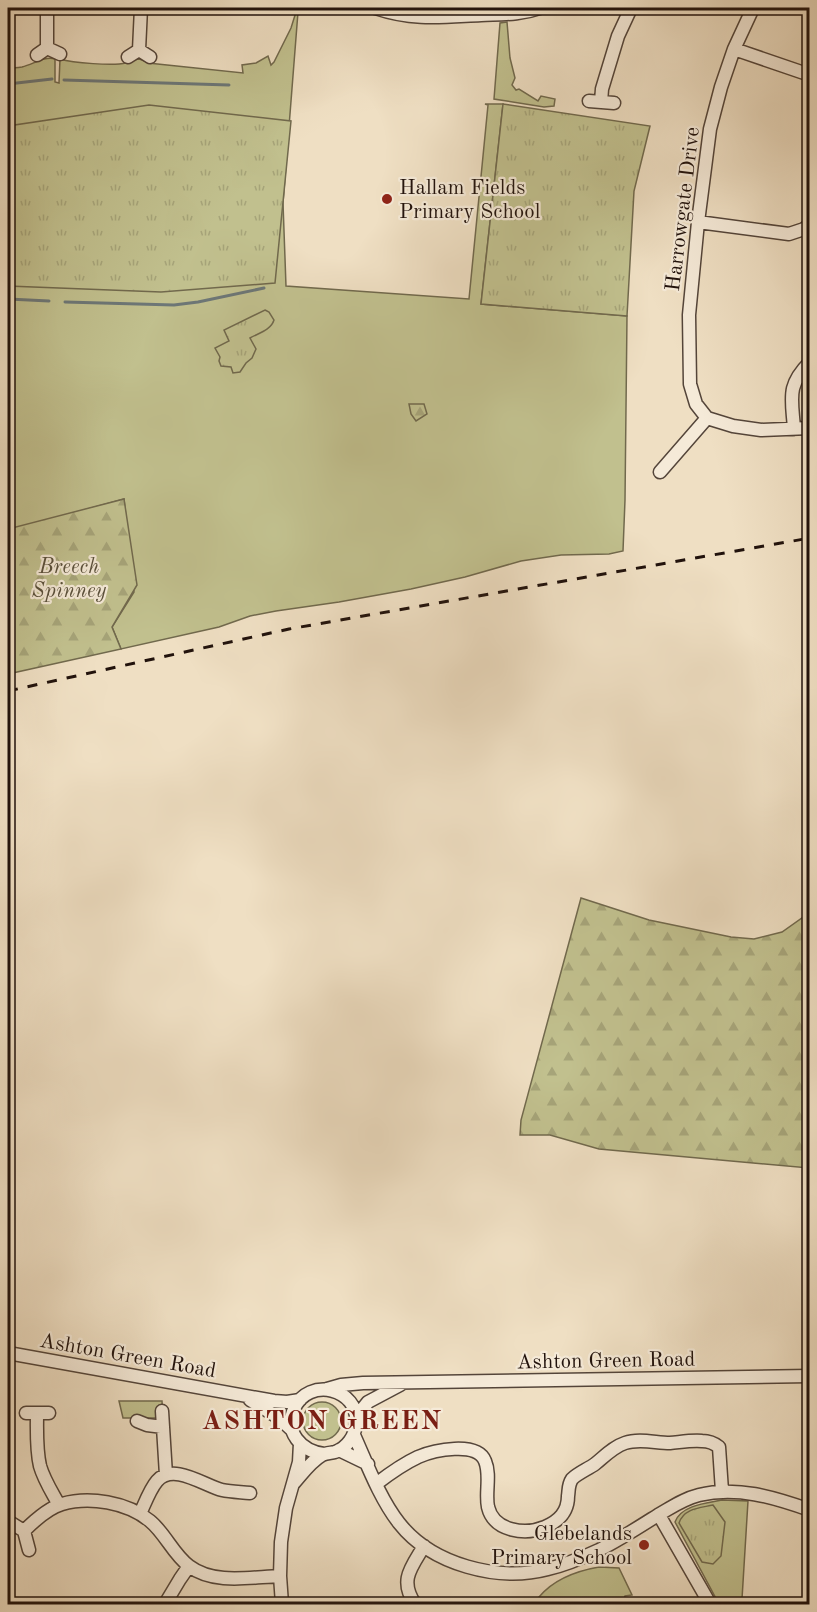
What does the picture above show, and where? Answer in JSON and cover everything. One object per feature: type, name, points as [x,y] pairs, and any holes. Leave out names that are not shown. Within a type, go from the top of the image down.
[{"type":"street","points":[[47,8],[42,51],[60,54]]},
{"type":"street","points":[[141,8],[133,53],[150,57]]},
{"type":"street","points":[[375,8],[413,17],[510,15],[540,8]]},
{"type":"street","points":[[601,102],[604,82],[618,36],[631,8]]},
{"type":"street","name":"Harrowgate Drive","points":[[707,418],[696,404],[690,384],[690,315],[698,222],[710,129],[734,49],[753,8]]},
{"type":"street","points":[[734,49],[810,75]]},
{"type":"street","points":[[698,222],[789,234],[804,229],[810,224]]},
{"type":"street","points":[[794,429],[792,386],[795,378],[810,362]]},
{"type":"street","points":[[659,473],[707,418],[733,426],[761,430],[810,428]]},
{"type":"street","name":"Ashton Green Road","points":[[8,1353],[287,1402],[300,1400],[311,1391],[363,1383],[810,1376]]},
{"type":"street","name":"Ashton Green Road","points":[[356,1417],[368,1402],[404,1383]]},
{"type":"street","points":[[300,1443],[315,1453],[324,1454],[347,1445],[354,1435],[356,1417],[350,1402],[344,1395],[327,1389]]},
{"type":"street","name":"Ashton Green Road","points":[[241,1395],[279,1418],[292,1430],[300,1443]]},
{"type":"street","points":[[292,1430],[293,1411],[300,1400]]},
{"type":"street","points":[[162,1411],[166,1475]]},
{"type":"street","points":[[37,1413],[40,1466],[60,1504]]},
{"type":"street","points":[[137,1421],[163,1427]]},
{"type":"street","points":[[354,1435],[376,1484],[400,1524],[424,1546],[444,1558],[483,1570],[505,1573],[548,1569],[600,1549],[686,1498],[722,1491],[754,1494],[810,1510]]},
{"type":"street","points":[[376,1484],[404,1464],[420,1456],[440,1451],[483,1449],[488,1507],[493,1518],[515,1531],[528,1531],[557,1522],[565,1512],[568,1498],[562,1484],[595,1464],[614,1448],[627,1442],[703,1441],[719,1447],[722,1491]]},
{"type":"street","points":[[282,1605],[281,1542],[286,1508],[299,1462],[300,1443]]},
{"type":"street","points":[[339,1450],[368,1464]]},
{"type":"street","points":[[293,1484],[307,1467],[324,1454]]},
{"type":"street","points":[[140,1514],[158,1480],[166,1475],[190,1477],[220,1489],[250,1493]]},
{"type":"street","points":[[24,1531],[60,1504],[84,1500],[101,1502],[121,1506],[140,1514],[152,1522],[189,1566],[213,1576],[231,1578],[280,1576]]},
{"type":"street","points":[[659,1515],[710,1605]]},
{"type":"street","points":[[8,1521],[24,1531],[29,1550]]},
{"type":"street","points":[[415,1605],[406,1584],[409,1573],[424,1546]]},
{"type":"street","points":[[165,1605],[189,1566]]},
{"type":"green space","points":[[296,12],[298,12],[283,203],[286,286],[469,299],[488,105],[485,104],[503,104],[481,304],[627,316],[623,551],[609,554],[561,555],[521,561],[411,589],[250,616],[219,627],[121,649],[112,627],[134,592],[124,499],[8,531],[8,67],[15,68],[43,59],[55,59],[55,82],[59,83],[60,59],[112,64],[139,59],[148,63],[243,73],[242,65],[256,63],[268,56],[271,65],[274,62],[291,28]]},
{"type":"green space","points":[[507,22],[510,58],[515,78],[512,85],[516,90],[519,89],[538,101],[541,96],[555,99],[554,106],[544,107],[494,99],[500,23]]},
{"type":"green space","points":[[503,104],[650,126],[634,191],[627,316],[481,304]]},
{"type":"green space","points":[[149,105],[291,121],[275,283],[161,292],[8,286],[8,126]]},
{"type":"green space","points":[[265,310],[274,320],[267,329],[250,338],[256,349],[252,358],[240,372],[233,373],[231,367],[221,366],[220,357],[215,348],[229,341],[224,330]]},
{"type":"green space","points":[[409,404],[424,404],[427,414],[416,421],[411,414]]},
{"type":"green space","name":"Breech Spinney","points":[[124,499],[137,585],[112,627],[121,649],[8,674],[8,529]]},
{"type":"green space","points":[[581,898],[649,920],[731,937],[754,939],[782,932],[809,913],[809,1168],[599,1149],[550,1135],[520,1135],[521,1120]]},
{"type":"green space","points":[[119,1401],[162,1401],[163,1417],[123,1418]]},
{"type":"green space","points":[[322,1402],[336,1407],[341,1421],[336,1435],[322,1440],[308,1435],[303,1421],[308,1407]]},
{"type":"green space","points":[[722,1500],[748,1501],[742,1599],[744,1604],[719,1604],[675,1522],[678,1516],[689,1508]]},
{"type":"green space","points":[[713,1505],[725,1522],[721,1556],[713,1564],[702,1562],[679,1523],[685,1514]]},
{"type":"green space","points":[[599,1567],[619,1568],[632,1595],[625,1596],[622,1604],[539,1604],[539,1597],[551,1585],[582,1571]]},
{"type":"waterway","points":[[8,84],[52,79]]},
{"type":"waterway","points":[[64,80],[229,85]]},
{"type":"waterway","points":[[65,302],[174,305],[264,288]]},
{"type":"waterway","points":[[8,299],[49,301]]},
{"type":"railway","points":[[8,691],[289,629],[810,538]]},
{"type":"place","name":"Hallam Fields Primary School","points":[[387,199]]},
{"type":"place","name":"Glebelands Primary School","points":[[644,1545]]},
{"type":"district","name":"ASHTON GREEN","points":[[322,1420]]}]
